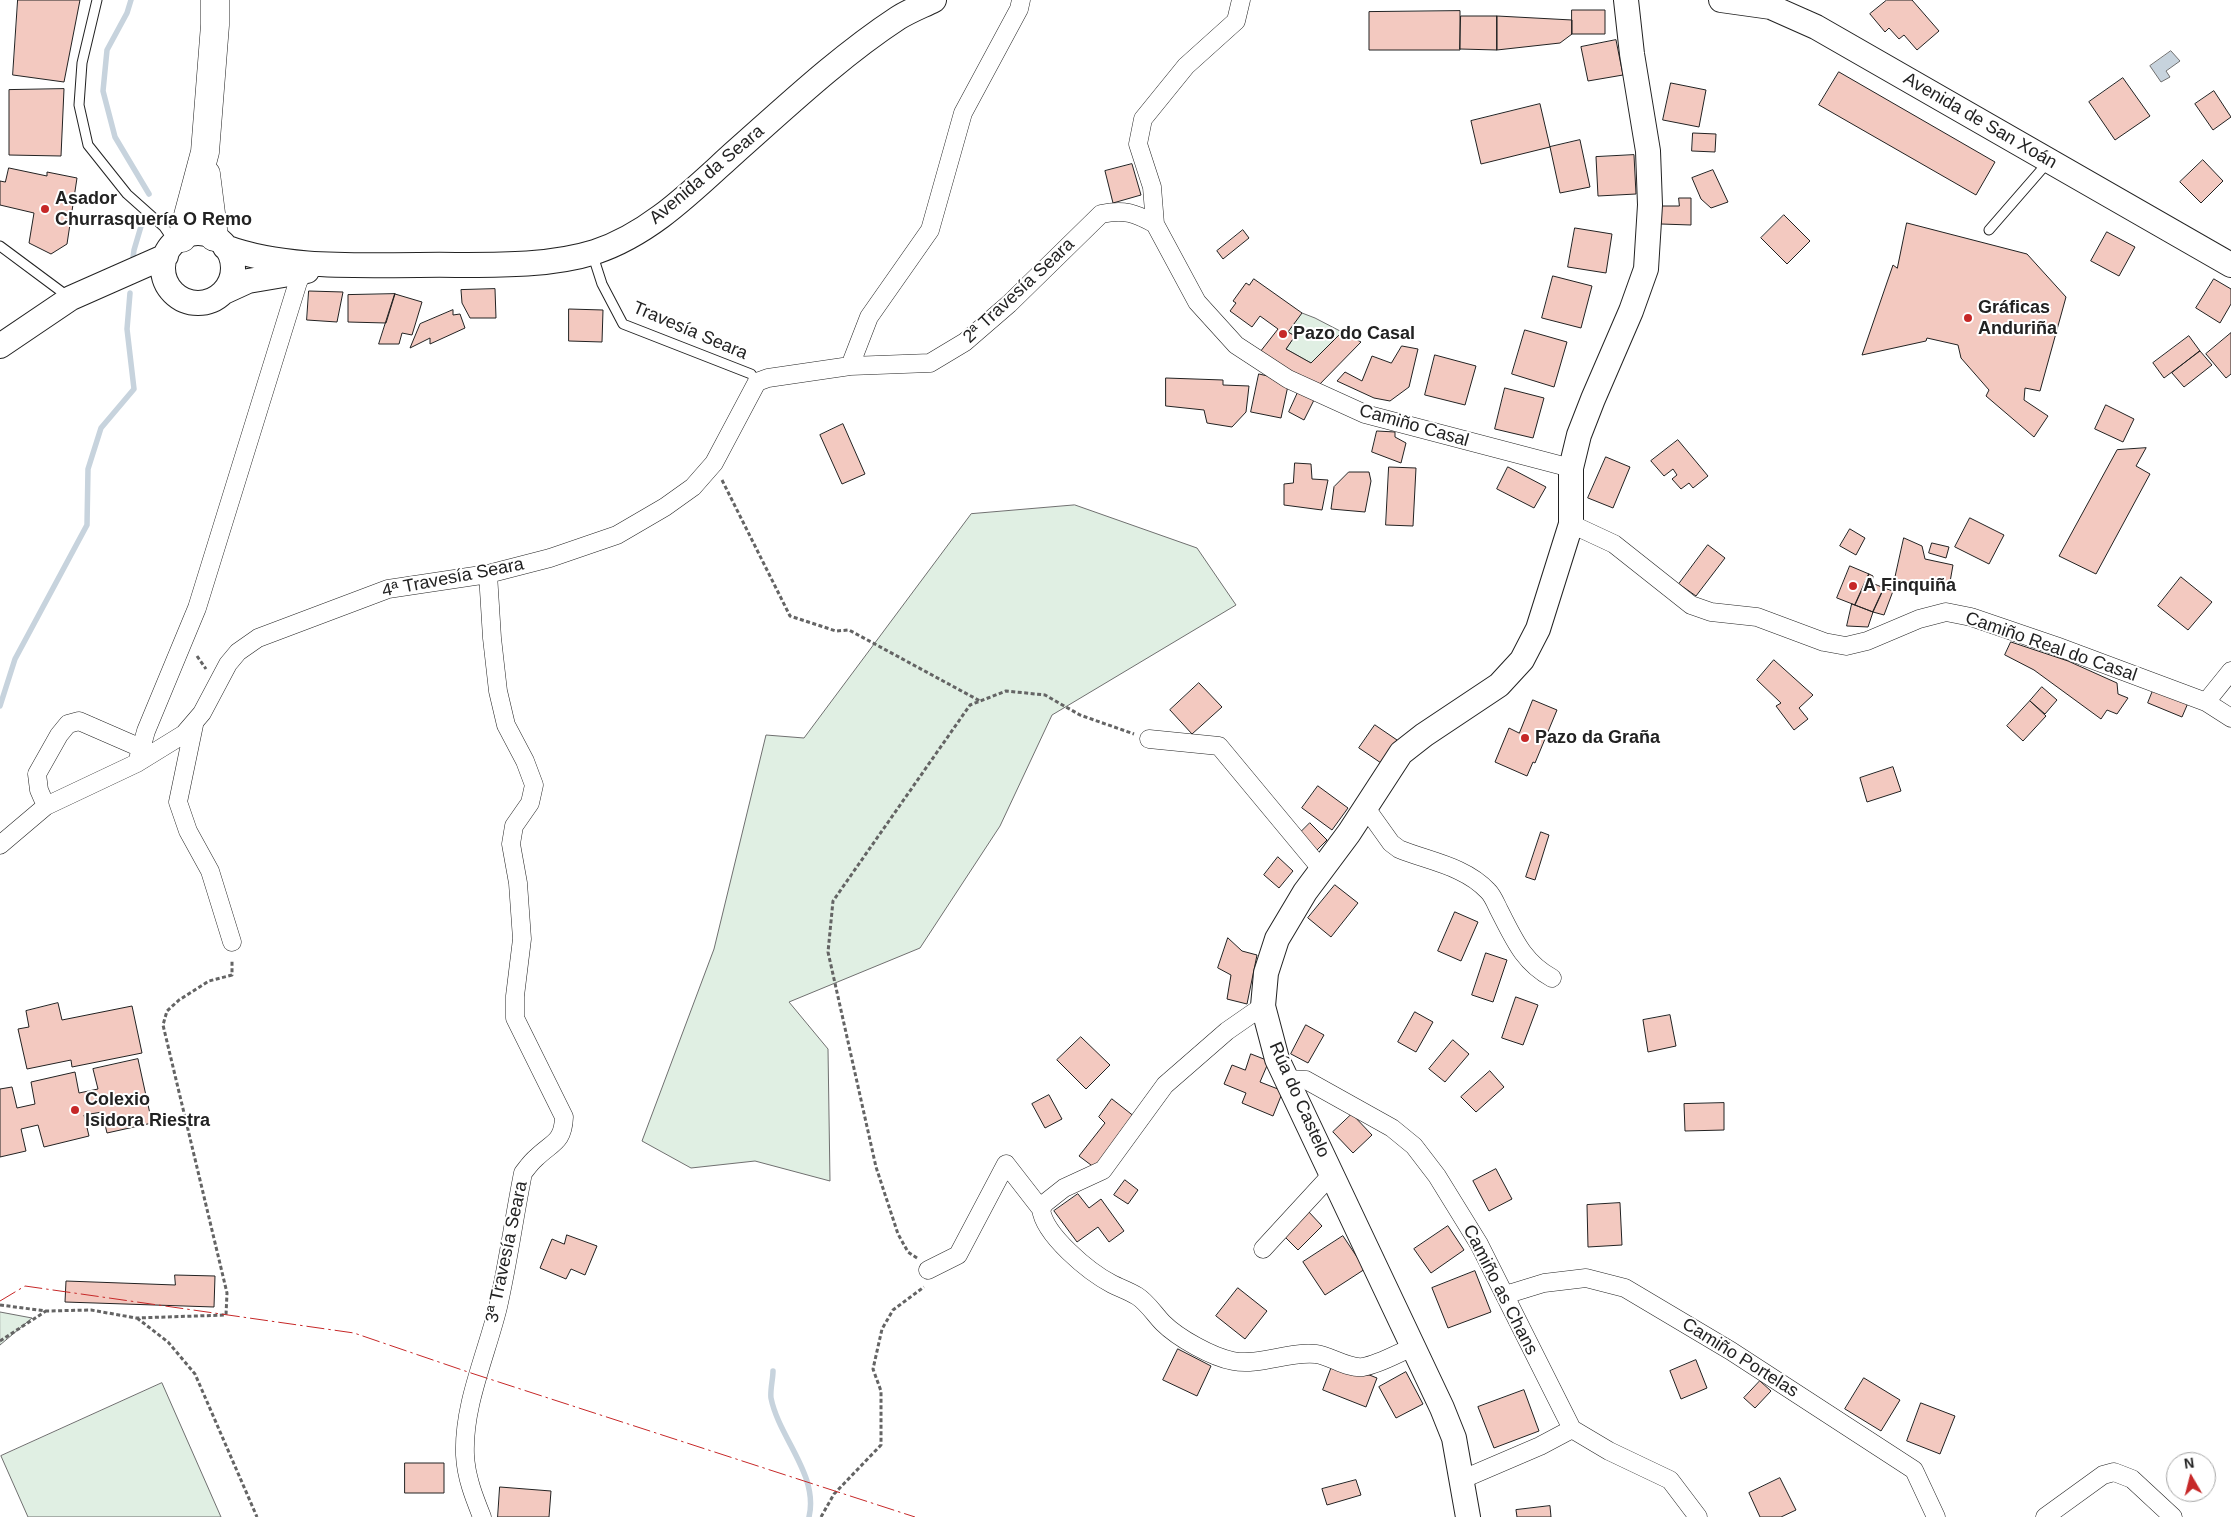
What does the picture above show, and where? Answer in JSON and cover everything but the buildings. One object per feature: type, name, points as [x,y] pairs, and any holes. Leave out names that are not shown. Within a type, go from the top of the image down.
[{"type":"highway","points":[[174,245],[204,152],[216,0]]},
{"type":"highway","points":[[204,152],[219,242]]},
{"type":"main road","name":"Avenida da Seara","points":[[219,242],[264,259],[354,265],[490,264],[549,261],[607,247],[651,224],[708,177],[802,92],[899,17],[934,0]]},
{"type":"main road","name":"Rúa do Castelo","points":[[1468,1517],[1463,1479],[1454,1438],[1277,1059],[1263,1006],[1266,974],[1277,939],[1305,892],[1366,808],[1401,754],[1424,735],[1499,685],[1522,660],[1538,629],[1571,524],[1571,468],[1579,435],[1631,311],[1646,269],[1650,205],[1648,151],[1632,54],[1626,0]]},
{"type":"main road","name":"Avenida de San Xoán","points":[[1721,0],[1772,4],[1816,27],[2231,265]]},
{"type":"main road","points":[[0,346],[71,298],[174,245],[198,234],[219,242],[233,264],[232,274],[224,292],[210,301],[193,303],[178,297],[167,284],[164,275],[174,245]]},
{"type":"main road","name":"Avenida da Seara","points":[[224,292],[248,281],[304,271],[354,265]]},
{"type":"main road","points":[[100,283],[134,282],[167,284]]},
{"type":"street","points":[[850,366],[869,317],[930,230],[963,113],[1019,9],[1021,0]]},
{"type":"street","points":[[1155,224],[1152,187],[1138,144],[1143,120],[1186,66],[1236,21],[1241,0]]},
{"type":"street","name":"2ª Travesía Seara","points":[[756,382],[768,378],[850,366],[930,363],[965,342],[1009,304],[1101,214],[1118,210],[1139,215],[1155,224]]},
{"type":"street","name":"Camiño Casal","points":[[1155,224],[1197,302],[1236,345],[1288,379],[1365,414],[1571,468]]},
{"type":"street","points":[[46,806],[39,790],[36,774],[59,735],[68,724],[79,721],[139,755],[196,608],[298,282],[304,271]]},
{"type":"street","name":"4ª Travesía Seara","points":[[0,845],[46,806],[139,755],[184,734],[194,724],[228,664],[238,652],[258,638],[388,589],[488,574],[550,558],[617,535],[679,497],[692,487],[714,463],[756,382]]},
{"type":"street","name":"Camiño Real do Casal","points":[[1571,524],[1614,544],[1691,606],[1711,612],[1757,618],[1824,642],[1846,646],[1867,641],[1896,627],[1946,612],[1971,617],[2056,646],[2206,702],[2231,718]]},
{"type":"street","name":"3ª Travesía Seara","points":[[482,1517],[472,1490],[465,1456],[466,1428],[497,1308],[523,1173],[536,1158],[558,1140],[564,1130],[564,1117],[515,1018],[515,996],[522,939],[518,883],[511,844],[514,826],[530,803],[534,785],[525,762],[506,725],[498,691],[488,574]]},
{"type":"street","points":[[2206,702],[2231,670]]},
{"type":"street","points":[[194,724],[178,802],[188,831],[210,870],[232,942]]},
{"type":"street","points":[[1149,739],[1219,746],[1322,870]]},
{"type":"street","points":[[1366,808],[1392,843],[1399,849],[1457,870],[1478,881],[1490,892],[1523,954],[1539,970],[1552,978]]},
{"type":"street","points":[[1041,1209],[1045,1203],[1064,1188],[1103,1170],[1165,1085],[1227,1031],[1263,1006]]},
{"type":"street","name":"Camiño as Chans","points":[[1286,1079],[1306,1080],[1392,1128],[1414,1146],[1437,1176],[1468,1227],[1505,1295],[1572,1429]]},
{"type":"street","points":[[928,1270],[958,1255],[1006,1164],[1041,1209],[1042,1216],[1067,1249],[1111,1284],[1138,1296],[1165,1325],[1188,1343],[1231,1361],[1244,1362],[1313,1354],[1329,1356],[1350,1365],[1363,1367],[1413,1347]]},
{"type":"street","points":[[1263,1249],[1332,1174]]},
{"type":"street","name":"Camiño Portelas","points":[[1505,1295],[1544,1283],[1586,1278],[1625,1288],[1731,1351],[1914,1470],[1936,1517]]},
{"type":"street","points":[[1463,1479],[1540,1446],[1572,1429],[1609,1451],[1670,1480],[1698,1517]]},
{"type":"street","points":[[2045,1517],[2103,1475],[2114,1472],[2132,1479],[2173,1517]]},
{"type":"lane","points":[[97,0],[82,63],[79,105],[88,145],[127,194],[164,227],[174,245]]},
{"type":"lane","points":[[1989,230],[2049,160]]},
{"type":"lane","points":[[0,246],[71,298]]},
{"type":"lane","name":"Travesía Seara","points":[[592,252],[602,284],[622,324],[750,374],[756,382]]},
{"type":"path","points":[[714,463],[790,616],[836,631],[849,630],[980,701]]},
{"type":"path","points":[[821,1517],[834,1494],[881,1445],[881,1391],[873,1369],[882,1329],[893,1310],[924,1286],[928,1270],[921,1260],[908,1252],[898,1234],[876,1167],[828,952],[833,901],[970,705],[1006,691],[1045,695],[1080,714],[1149,739]]},
{"type":"path","points":[[0,1305],[46,1311],[91,1310],[136,1318],[226,1315],[228,1293],[163,1026],[167,1011],[179,1000],[209,981],[232,975],[232,942]]},
{"type":"path","points":[[0,1341],[46,1311]]},
{"type":"path","points":[[136,1318],[168,1342],[195,1374],[257,1517]]},
{"type":"green space","points":[[1302,313],[1342,332],[1311,363],[1286,349],[1295,336],[1288,332]]},
{"type":"green space","points":[[1075,505],[1197,548],[1236,605],[1052,715],[1000,826],[920,948],[789,1002],[828,1049],[830,1181],[755,1161],[691,1168],[642,1141],[714,949],[766,735],[804,738],[971,514]]},
{"type":"green space","points":[[0,1312],[32,1318],[0,1345]]},
{"type":"green space","points":[[162,1383],[221,1517],[28,1517],[1,1456]]},
{"type":"shaded area","points":[[2171,51],[2180,61],[2166,71],[2170,77],[2161,82],[2150,66]]},
{"type":"waterway","points":[[131,0],[127,13],[107,50],[103,91],[115,137],[149,194]]},
{"type":"waterway","points":[[132,265],[134,250],[142,223]]},
{"type":"waterway","points":[[0,706],[15,659],[87,525],[88,469],[101,428],[134,389],[127,329],[130,293]]},
{"type":"waterway","points":[[773,1371],[771,1398],[775,1413],[797,1457],[808,1486],[811,1501],[809,1517]]},
{"type":"power","points":[[0,1301],[25,1286],[354,1333],[471,1373],[915,1517]]},
{"type":"place","name":"Asador Churrasquería O Remo","points":[[45,209]]},
{"type":"place","name":"Gráficas Anduriña","points":[[1968,318]]},
{"type":"place","name":"Pazo do Casal","points":[[1283,334]]},
{"type":"place","name":"A Finquiña","points":[[1853,586]]},
{"type":"place","name":"Pazo da Graña","points":[[1525,738]]},
{"type":"place","name":"Colexio Isidora Riestra","points":[[75,1110]]}]
